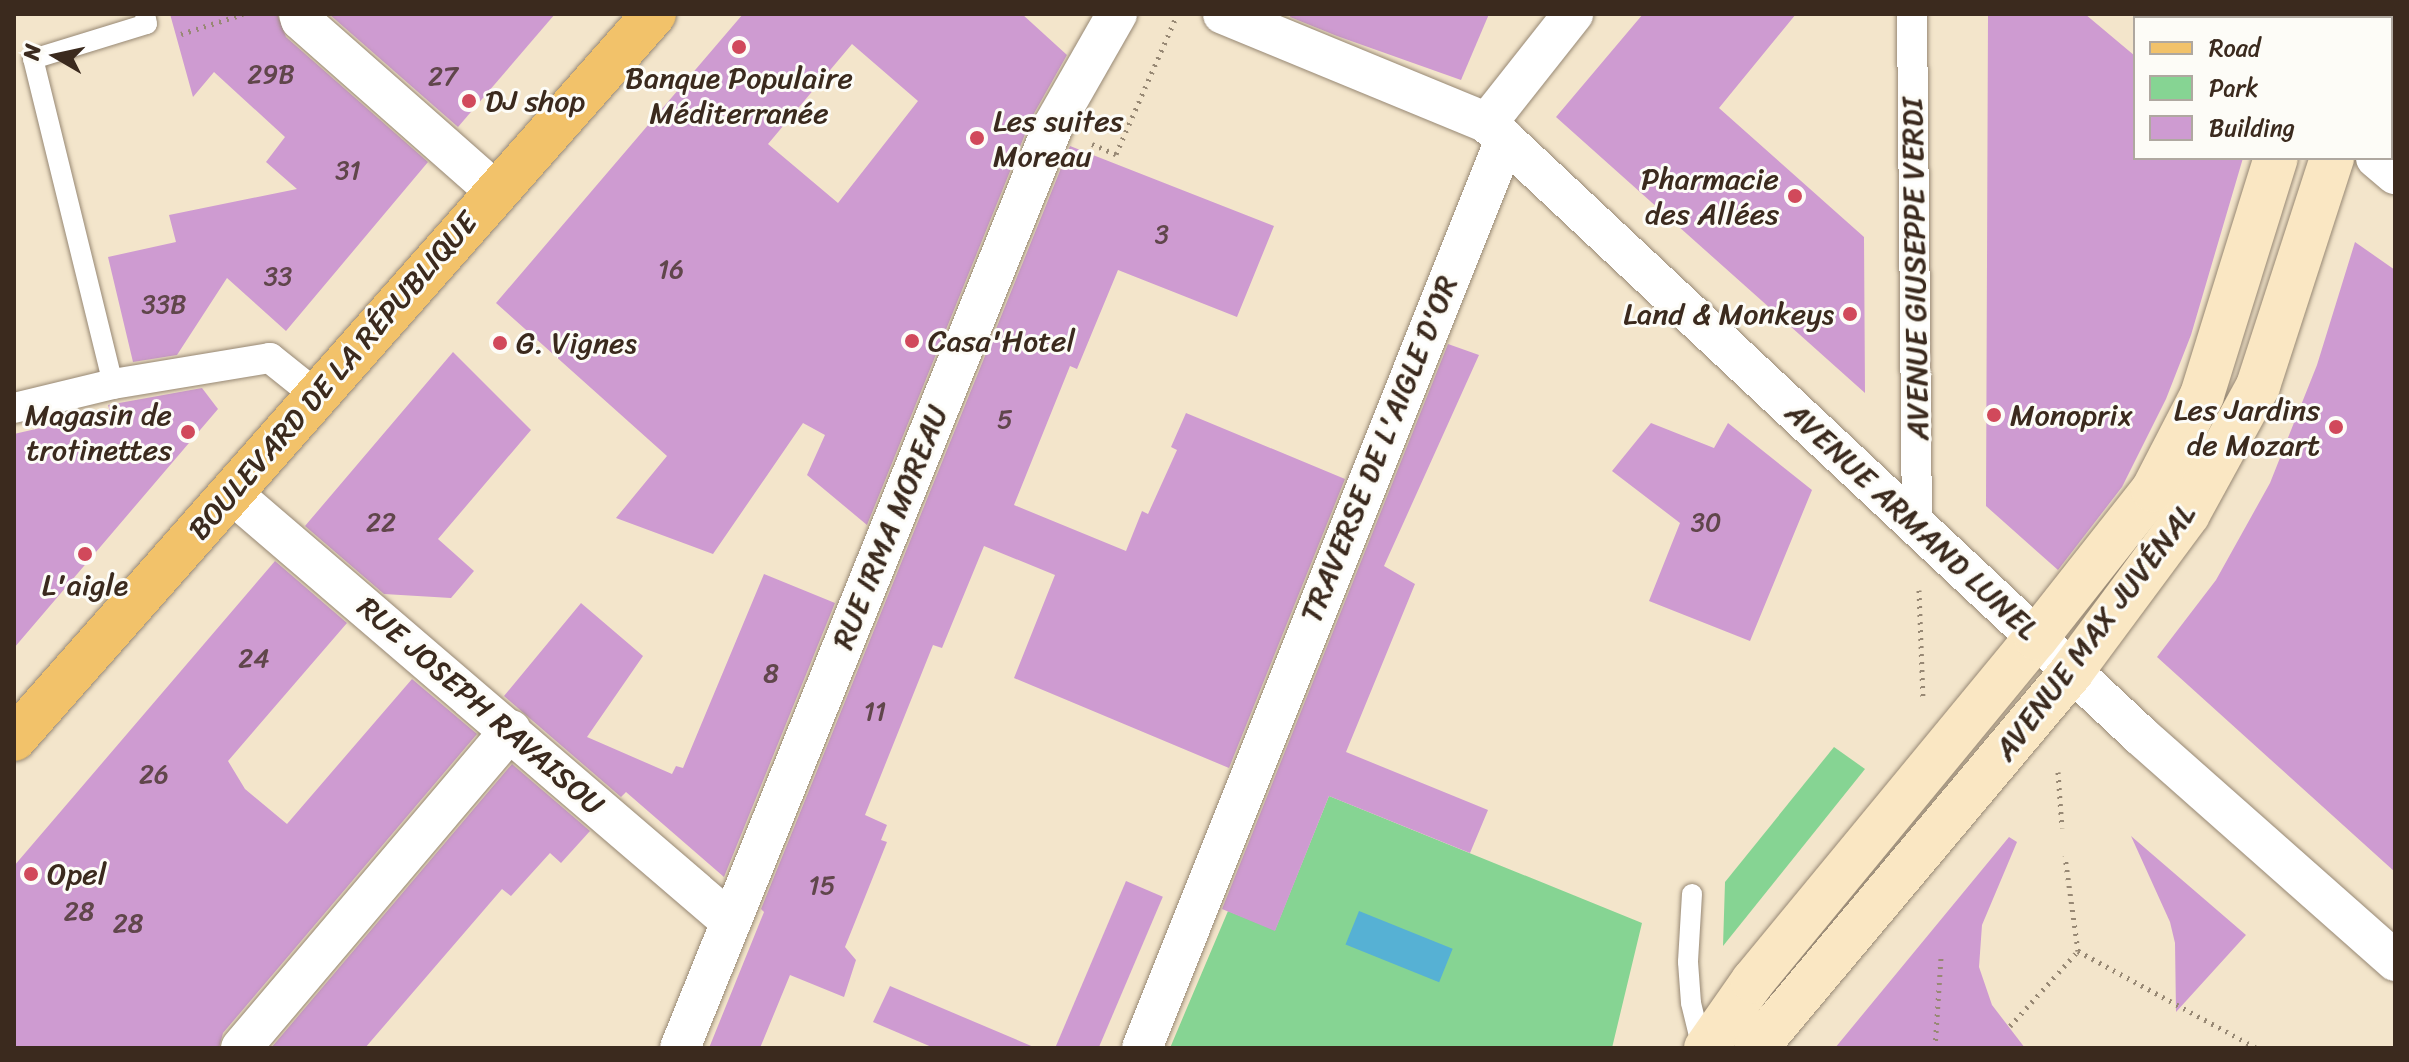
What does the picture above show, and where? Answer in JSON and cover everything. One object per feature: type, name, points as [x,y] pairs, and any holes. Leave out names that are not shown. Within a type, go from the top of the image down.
[{"type":"main road","name":"BOULEVARD DE LA RÉPUBLIQUE","points":[[14,739],[315,394],[654,14]]},
{"type":"main road","name":"AVENUE MAX JUVÉNAL","points":[[1704,1048],[1753,981],[1958,734],[2153,490],[2202,395],[2275,160]]},
{"type":"main road","name":"AVENUE MAX JUVÉNAL","points":[[1756,1048],[2072,671],[2188,514],[2258,386],[2331,160]]},
{"type":"street","points":[[299,14],[301,20],[495,191]]},
{"type":"street","name":"RUE IRMA MOREAU","points":[[680,1048],[1053,126],[1117,14]]},
{"type":"street","points":[[1223,14],[1496,132]]},
{"type":"street","name":"TRAVERSE DE L'AIGLE D'OR","points":[[1142,1048],[1496,132],[1573,14]]},
{"type":"street","name":"AVENUE GIUSEPPE VERDI","points":[[1912,14],[1917,524]]},
{"type":"street","name":"AVENUE ARMAND LUNEL","points":[[1496,132],[2036,638],[2395,961]]},
{"type":"street","points":[[2378,160],[2395,174]]},
{"type":"street","points":[[14,408],[113,384],[270,358],[315,394]]},
{"type":"street","name":"RUE JOSEPH RAVAISOU","points":[[230,492],[730,921]]},
{"type":"street","points":[[241,1048],[511,730]]},
{"type":"lane","points":[[113,384],[33,59],[146,19]]},
{"type":"lane","points":[[1692,894],[1688,962],[1691,1003],[1704,1048]]},
{"type":"path","points":[[146,19],[174,37],[243,14]]},
{"type":"path","points":[[1083,140],[1116,154],[1178,14]]},
{"type":"path","points":[[1917,524],[1922,699],[1958,734]]},
{"type":"path","points":[[2058,772],[2062,828]]},
{"type":"path","points":[[2010,1026],[2078,951],[2065,856]]},
{"type":"path","points":[[2078,951],[2257,1048]]},
{"type":"path","points":[[1935,1048],[1941,957]]},
{"type":"green space","points":[[1834,747],[1865,769],[1723,946],[1725,882]]},
{"type":"green space","points":[[1329,796],[1642,923],[1612,1048],[1170,1048],[1228,911],[1275,930]]},
{"type":"water","points":[[1359,911],[1453,949],[1439,982],[1346,944]]},
{"type":"building","points":[[170,14],[277,14],[286,37],[428,162],[286,331],[227,278],[177,355],[133,362],[108,257],[176,242],[169,215],[297,189],[266,162],[285,137],[214,72],[193,97]]},
{"type":"building","points":[[329,14],[555,14],[458,127]]},
{"type":"building","points":[[743,14],[1022,14],[1067,55],[1032,117],[867,525],[807,475],[825,435],[803,423],[713,554],[616,518],[667,456],[496,303]],"holes":[[[852,44],[918,101],[838,203],[768,144]]]},
{"type":"building","points":[[1291,14],[1489,14],[1461,80],[1337,36],[1290,17]]},
{"type":"building","points":[[1643,14],[1796,14],[1719,108],[1864,237],[1865,393],[1556,117]]},
{"type":"building","points":[[1988,14],[2085,14],[2133,54],[2133,160],[2242,160],[2191,335],[2166,399],[2122,487],[2058,570],[1986,506]]},
{"type":"building","points":[[1070,146],[1274,226],[1237,317],[1118,270],[1077,369],[1070,366],[1014,505],[1126,551],[1142,511],[1148,514],[1177,450],[1171,447],[1186,413],[1345,479],[1229,768],[1014,678],[1055,575],[984,546],[942,648],[933,645],[865,815],[887,825],[881,840],[887,842],[845,947],[856,960],[844,997],[790,975],[760,1048],[709,1048],[764,912],[761,909]]},
{"type":"building","name":"Les Jardins de Mozart","points":[[2355,242],[2395,270],[2395,872],[2157,657],[2216,580],[2270,483],[2317,365]]},
{"type":"building","points":[[1448,344],[1479,355],[1384,566],[1415,584],[1346,752],[1488,810],[1470,853],[1329,796],[1275,931],[1222,909]]},
{"type":"building","points":[[453,352],[531,430],[438,539],[474,571],[451,598],[384,594],[305,526]]},
{"type":"building","points":[[202,388],[218,409],[14,648],[14,434],[110,412],[108,405]]},
{"type":"building","points":[[1651,423],[1714,448],[1728,423],[1812,490],[1750,641],[1649,601],[1680,523],[1612,471]]},
{"type":"building","points":[[275,561],[347,623],[228,761],[245,789],[287,824],[412,679],[477,734],[223,1033],[219,1048],[14,1048],[14,866]]},
{"type":"building","points":[[764,574],[835,603],[724,877],[626,792],[621,797],[504,696],[581,603],[643,656],[587,737],[672,774],[676,766],[683,768]]},
{"type":"building","points":[[512,764],[590,831],[561,863],[550,853],[511,896],[502,889],[365,1048],[271,1048]]},
{"type":"building","points":[[2131,836],[2246,935],[2176,1012],[2175,943],[2170,922]]},
{"type":"building","points":[[2009,837],[2017,842],[1982,925],[1979,967],[1992,1005],[2025,1048],[1835,1048]]},
{"type":"building","points":[[1126,881],[1163,897],[1099,1048],[1056,1047]]},
{"type":"building","points":[[890,986],[1036,1048],[934,1048],[873,1022]]},
{"type":"place","name":"Banque Populaire Méditerranée","points":[[739,47]]},
{"type":"place","name":"DJ shop","points":[[469,101]]},
{"type":"place","name":"Les suites Moreau","points":[[977,138]]},
{"type":"place","name":"Pharmacie des Allées","points":[[1795,196]]},
{"type":"place","name":"Land & Monkeys","points":[[1850,314]]},
{"type":"place","name":"Casa'Hotel","points":[[912,341]]},
{"type":"place","name":"G. Vignes","points":[[500,343]]},
{"type":"place","name":"Monoprix","points":[[1994,415]]},
{"type":"place","name":"Les Jardins de Mozart","points":[[2336,427]]},
{"type":"place","name":"Magasin de trotinettes","points":[[188,432]]},
{"type":"place","name":"L'aigle","points":[[85,554]]},
{"type":"place","name":"Opel","points":[[31,874]]}]
